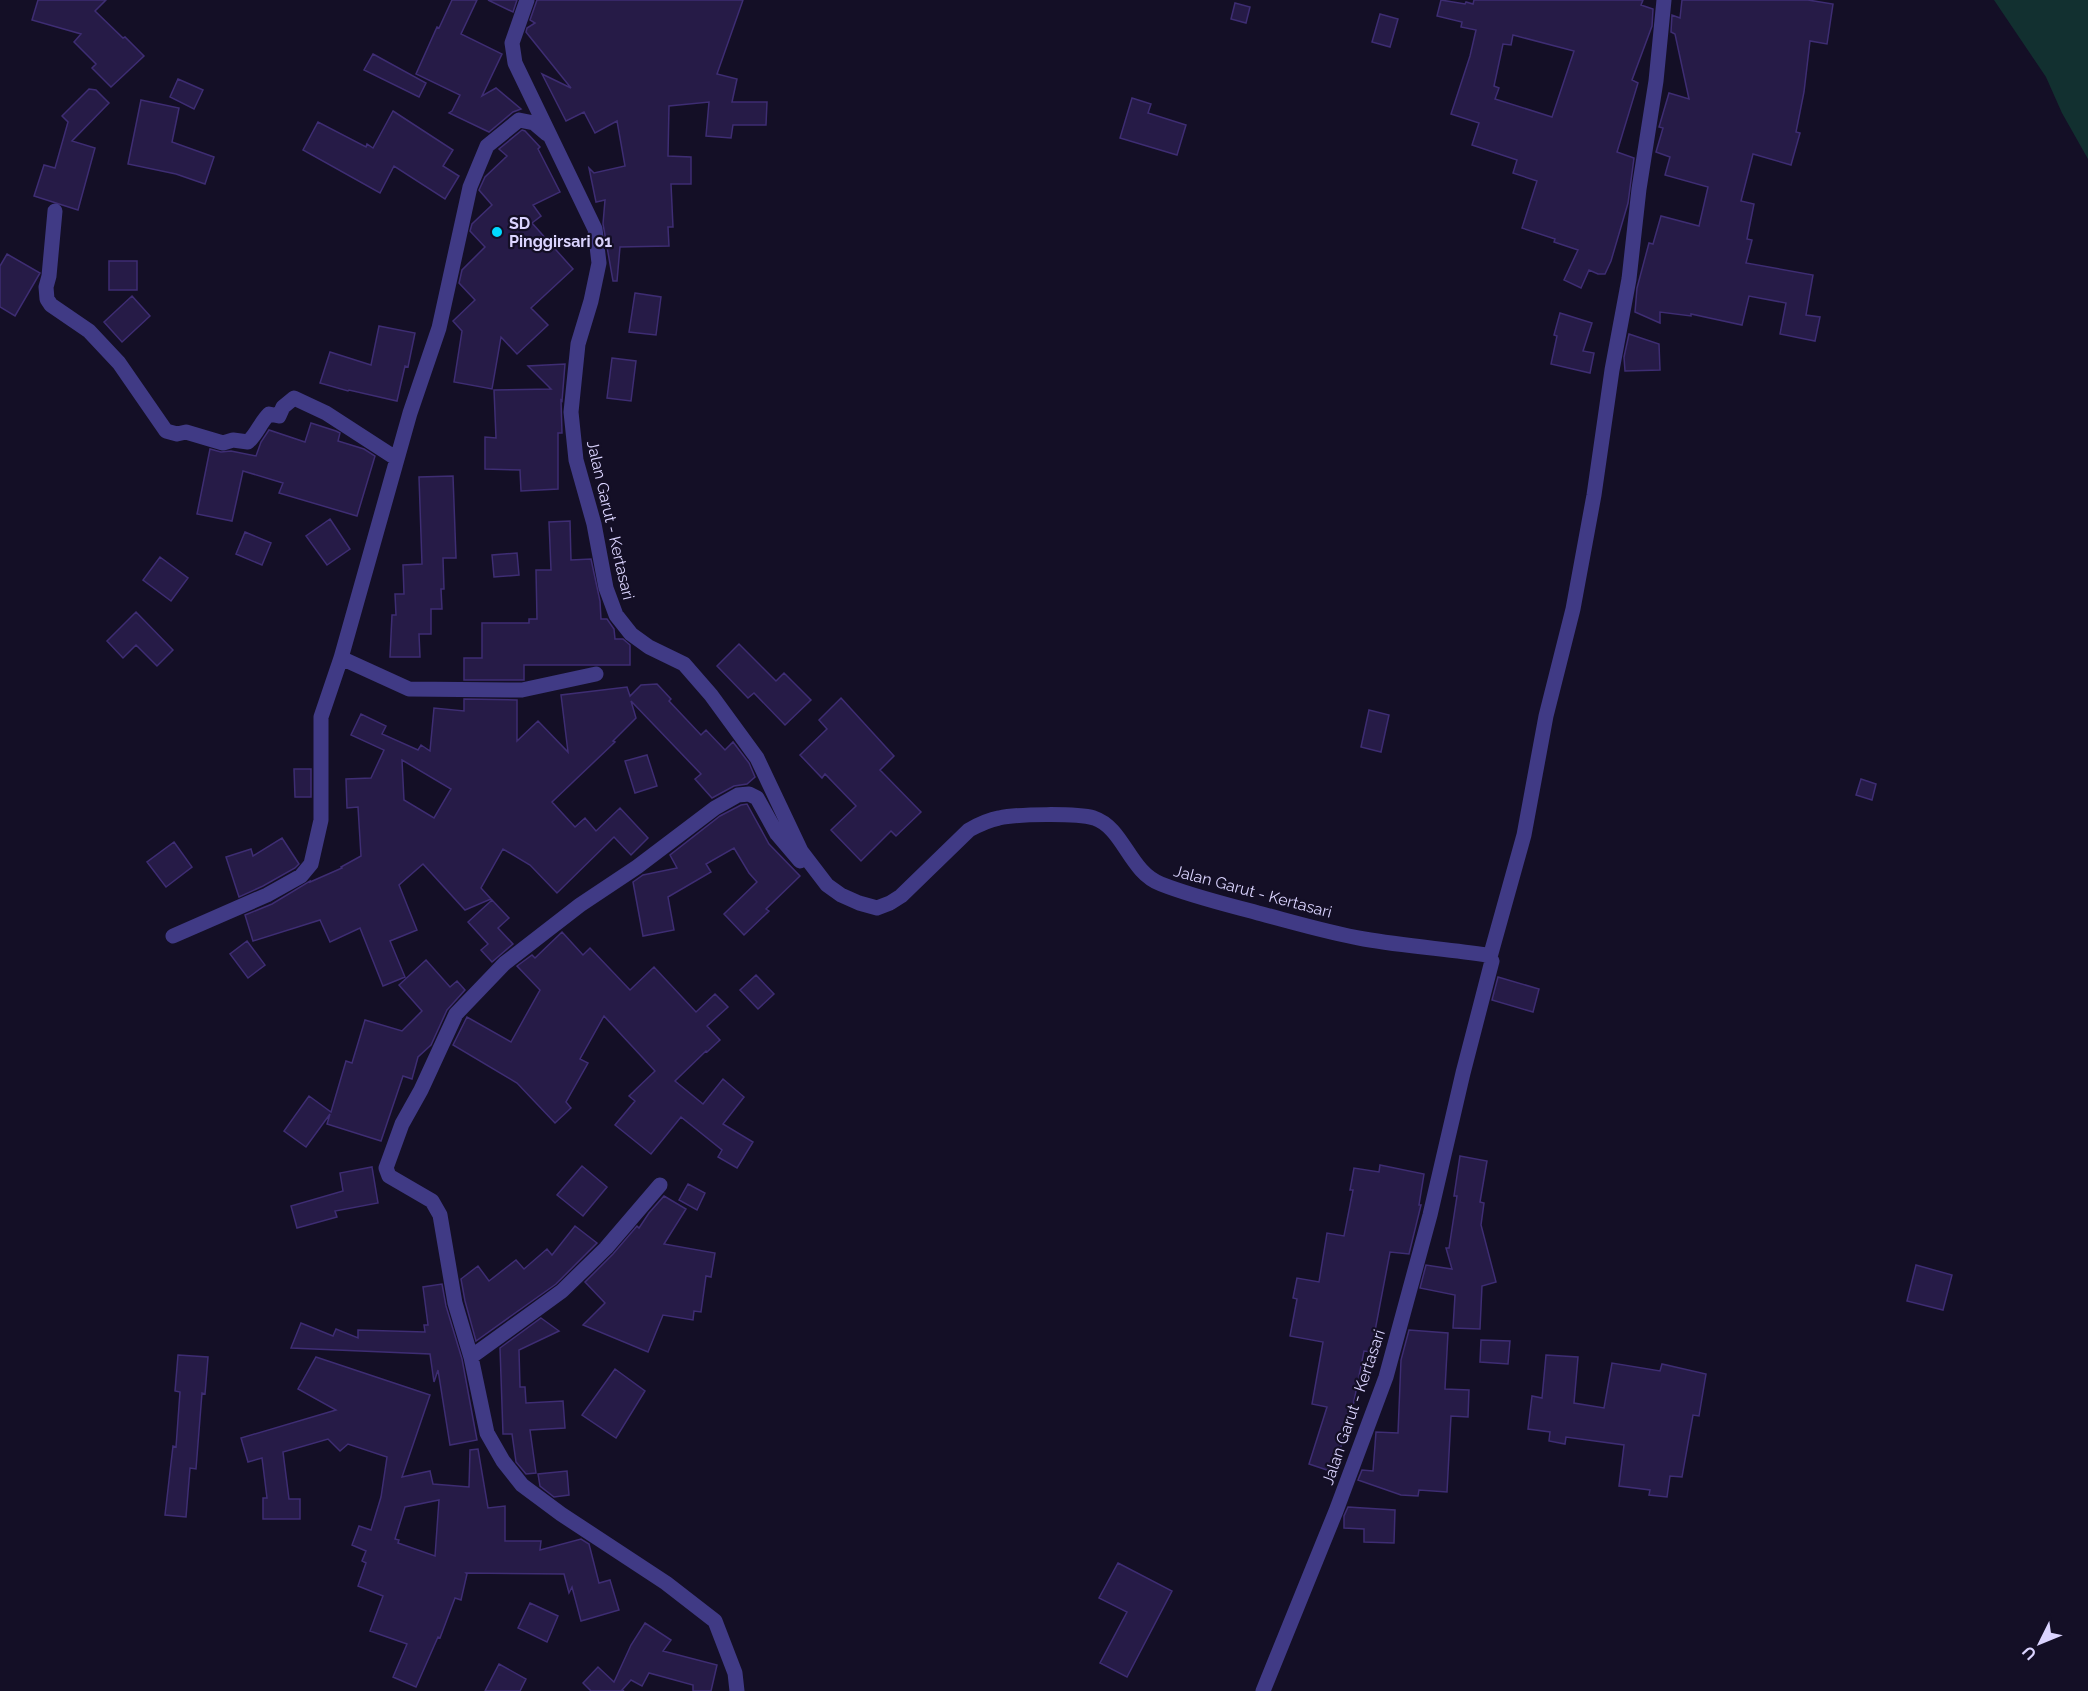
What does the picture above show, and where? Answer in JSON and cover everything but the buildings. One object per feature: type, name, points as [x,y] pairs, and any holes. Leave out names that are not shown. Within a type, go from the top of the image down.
[{"type":"street","name":"Jalan Garut - Kertasari","points":[[527,0],[514,31],[513,54],[595,229],[599,263],[578,344],[571,412],[576,460],[594,524],[606,588],[616,615],[631,634],[649,647],[684,664],[728,716],[757,758],[801,850],[827,885],[841,895],[877,908],[901,896],[969,830],[980,824],[997,818],[1021,816],[1082,816],[1105,824],[1144,874],[1159,884],[1364,939],[1487,955],[1492,961],[1430,1215],[1386,1377],[1336,1511],[1263,1691]]},
{"type":"street","points":[[1490,957],[1524,835],[1546,716],[1573,609],[1594,495],[1612,370],[1629,279],[1639,189],[1656,81],[1664,0]]},
{"type":"street","points":[[173,936],[267,895],[301,876],[311,864],[321,820],[321,717],[341,658],[410,413],[439,328],[470,187],[487,146],[519,120],[534,123],[549,135]]},
{"type":"street","points":[[55,211],[47,299],[57,310],[89,331],[119,363],[166,431],[177,434],[186,432],[223,443],[232,440],[248,442],[255,436],[268,414],[279,416],[283,407],[294,398],[326,413],[397,459]]},
{"type":"street","points":[[341,658],[409,689],[522,690],[596,674]]},
{"type":"street","points":[[737,1691],[735,1673],[715,1621],[666,1583],[561,1514],[522,1485],[503,1461],[488,1433],[471,1357],[455,1303],[440,1215],[432,1201],[390,1176],[386,1168],[402,1124],[421,1090],[456,1014],[505,963],[533,940],[637,867],[715,808],[738,795],[749,794],[757,798],[777,834],[801,862],[827,885]]},
{"type":"street","points":[[471,1357],[562,1291],[606,1248],[660,1185]]},
{"type":"green space","points":[[1994,0],[2088,0],[2088,159],[2062,113],[2046,77]]},
{"type":"place","name":"SD Pinggirsari 01","points":[[497,232]]}]
